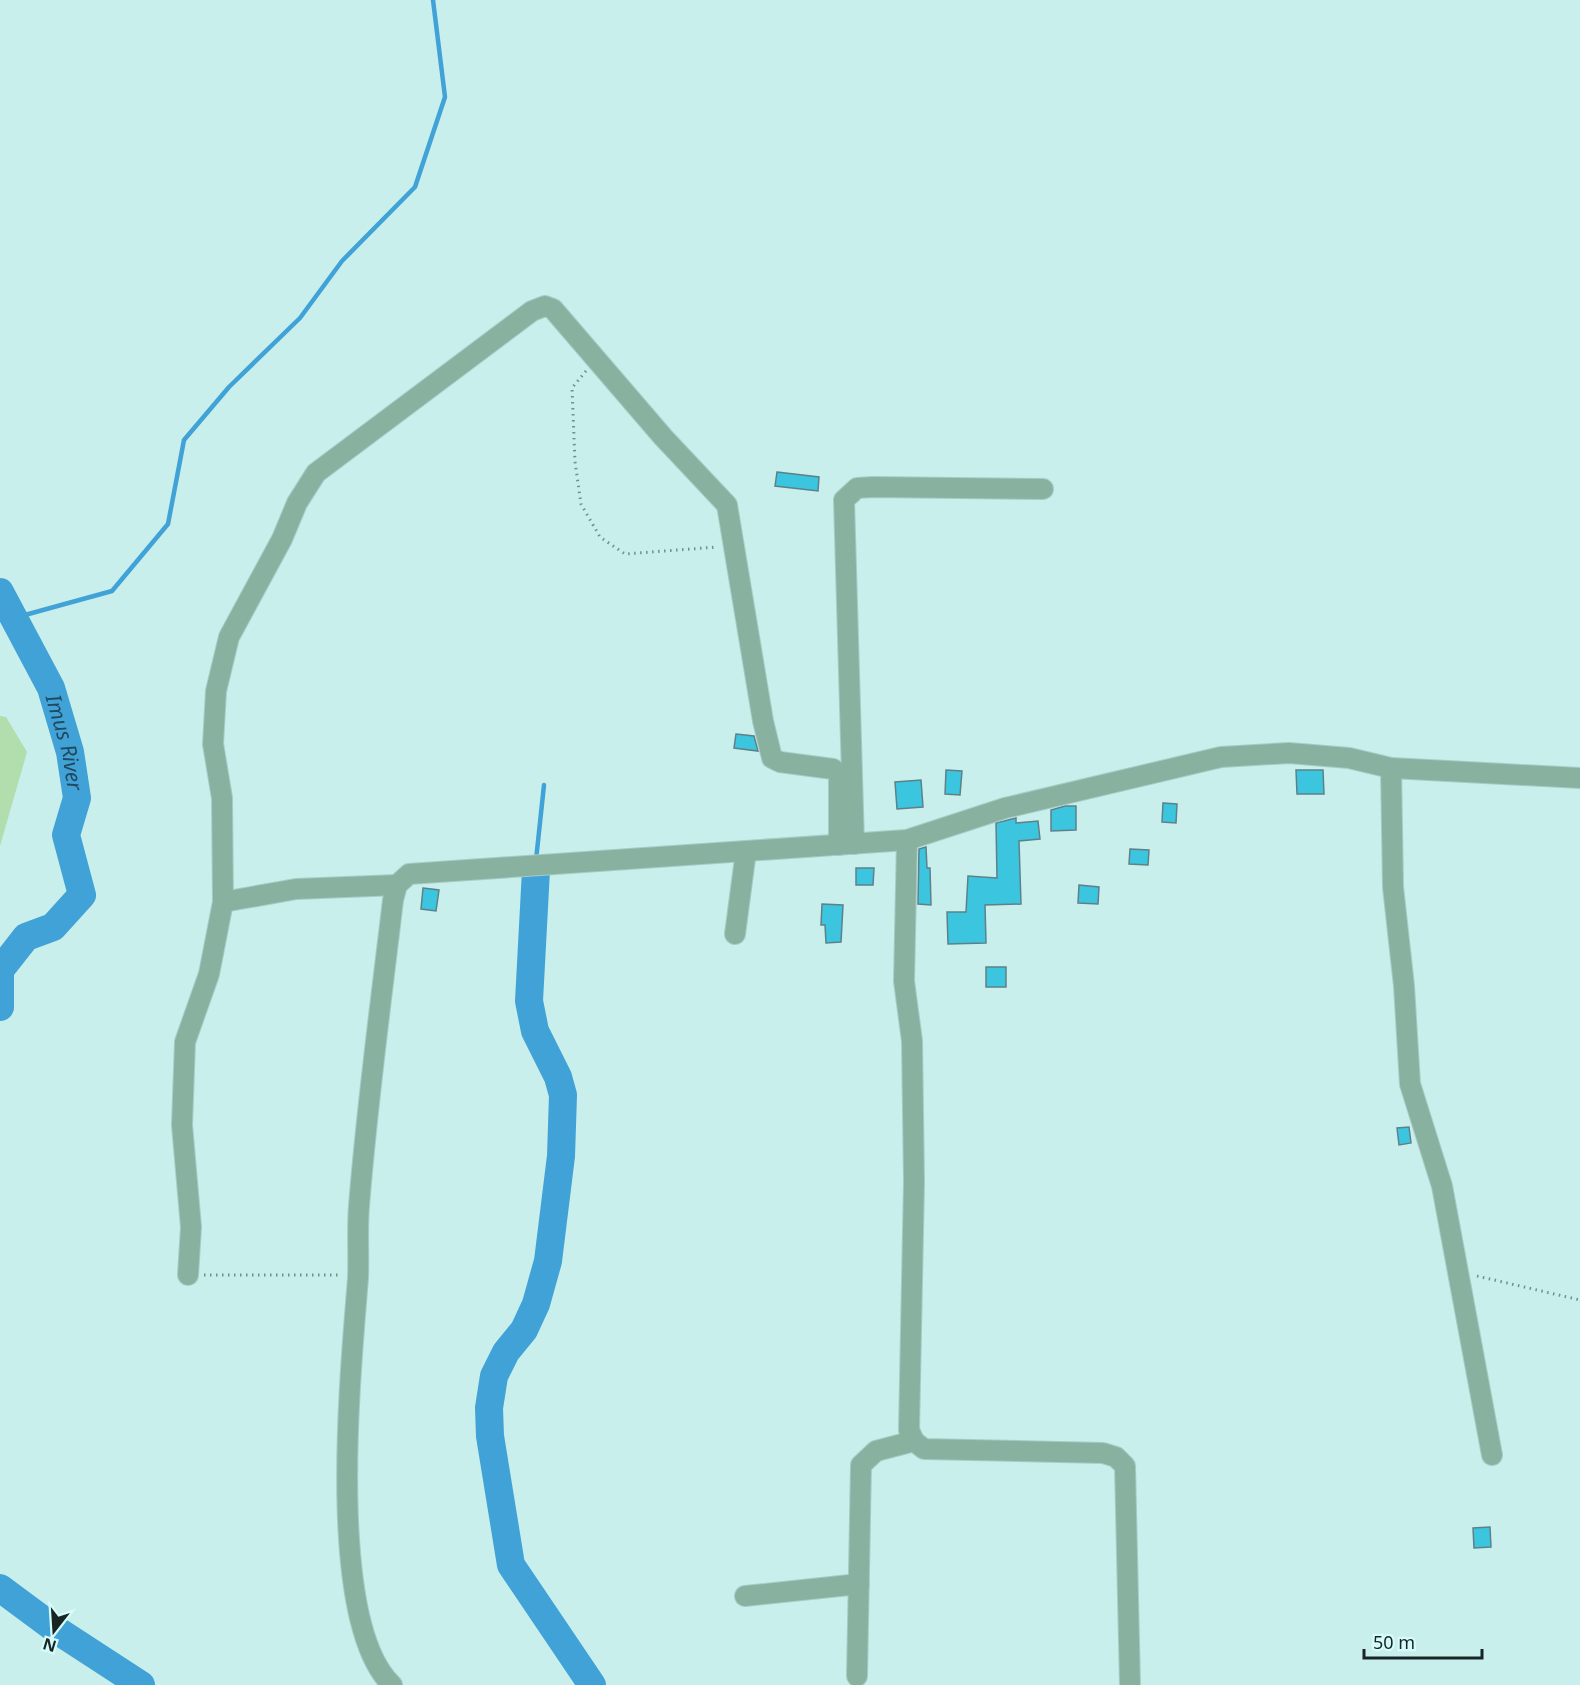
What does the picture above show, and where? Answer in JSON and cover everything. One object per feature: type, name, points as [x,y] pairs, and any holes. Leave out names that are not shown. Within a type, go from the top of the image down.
[{"type":"street","points":[[188,1275],[191,1227],[182,1125],[185,1042],[209,974],[223,902],[222,798],[213,744],[216,691],[229,637],[282,539],[297,502],[316,473],[532,311],[545,306],[553,309],[727,505],[772,758],[780,762],[833,769],[839,774],[846,845]]},
{"type":"street","points":[[846,845],[844,501],[857,488],[865,487],[1042,489]]},
{"type":"street","points":[[392,1685],[383,1675],[366,1645],[357,1610],[352,1569],[346,1422],[358,1275],[359,1208],[393,900],[397,885],[409,874],[907,840],[1005,808],[1221,756],[1288,753],[1349,758],[1391,768],[1580,778]]},
{"type":"street","points":[[1391,768],[1392,887],[1404,986],[1410,1084],[1442,1186],[1492,1455]]},
{"type":"street","points":[[907,840],[904,981],[912,1041],[914,1182],[909,1430],[914,1441],[924,1449],[1103,1453],[1116,1457],[1125,1466],[1130,1685]]},
{"type":"street","points":[[735,934],[746,851]]},
{"type":"street","points":[[223,902],[296,888],[397,885]]},
{"type":"street","points":[[857,1676],[861,1465],[876,1451],[914,1441]]},
{"type":"street","points":[[745,1596],[859,1584]]},
{"type":"path","points":[[596,359],[572,388],[574,462],[581,504],[600,537],[626,554],[734,546]]},
{"type":"path","points":[[188,1275],[358,1275]]},
{"type":"path","points":[[1460,1277],[1489,1277],[1547,1294],[1580,1300]]},
{"type":"green space","points":[[0,716],[6,717],[27,752],[0,846]]},
{"type":"building","points":[[777,472],[819,477],[818,491],[775,486]]},
{"type":"building","points":[[736,734],[754,736],[758,751],[734,748]]},
{"type":"building","points":[[946,770],[962,771],[960,795],[945,794]]},
{"type":"building","points":[[1296,770],[1323,770],[1324,794],[1297,794]]},
{"type":"building","points":[[921,780],[923,807],[897,809],[895,782]]},
{"type":"building","points":[[1163,803],[1177,804],[1176,823],[1162,822]]},
{"type":"building","points":[[1076,806],[1076,830],[1051,831],[1051,810]]},
{"type":"building","points":[[1016,818],[1016,823],[1038,821],[1040,839],[1019,841],[1021,904],[985,905],[986,943],[948,944],[947,912],[966,912],[968,876],[997,878],[996,823]]},
{"type":"building","points":[[926,847],[927,868],[930,868],[931,905],[918,904],[919,849]]},
{"type":"building","points":[[1130,849],[1149,850],[1148,865],[1129,864]]},
{"type":"building","points":[[856,868],[874,868],[873,885],[856,885]]},
{"type":"building","points":[[1079,885],[1099,887],[1098,904],[1078,903]]},
{"type":"building","points":[[423,888],[439,890],[436,911],[421,909]]},
{"type":"building","points":[[822,904],[843,905],[841,942],[826,943],[825,925],[821,925]]},
{"type":"building","points":[[986,967],[1006,967],[1006,987],[986,987]]},
{"type":"building","points":[[1409,1127],[1411,1143],[1399,1145],[1397,1128]]},
{"type":"building","points":[[1490,1527],[1491,1547],[1474,1548],[1473,1528]]},
{"type":"waterway","points":[[14,618],[112,591],[168,524],[184,440],[229,387],[300,318],[342,261],[415,187],[445,97],[433,0]]},
{"type":"waterway","name":"Imus River","points":[[0,592],[51,688],[70,752],[77,798],[66,835],[82,895],[53,927],[26,937],[0,970],[0,1007]]},
{"type":"waterway","points":[[536,860],[544,785]]},
{"type":"waterway","points":[[536,870],[529,1001],[535,1031],[558,1077],[563,1095],[561,1156],[548,1261],[536,1304],[524,1330],[506,1352],[494,1376],[489,1408],[490,1436],[511,1565],[592,1685]]},
{"type":"waterway","name":"Imus River","points":[[0,1588],[58,1631],[141,1685]]}]
